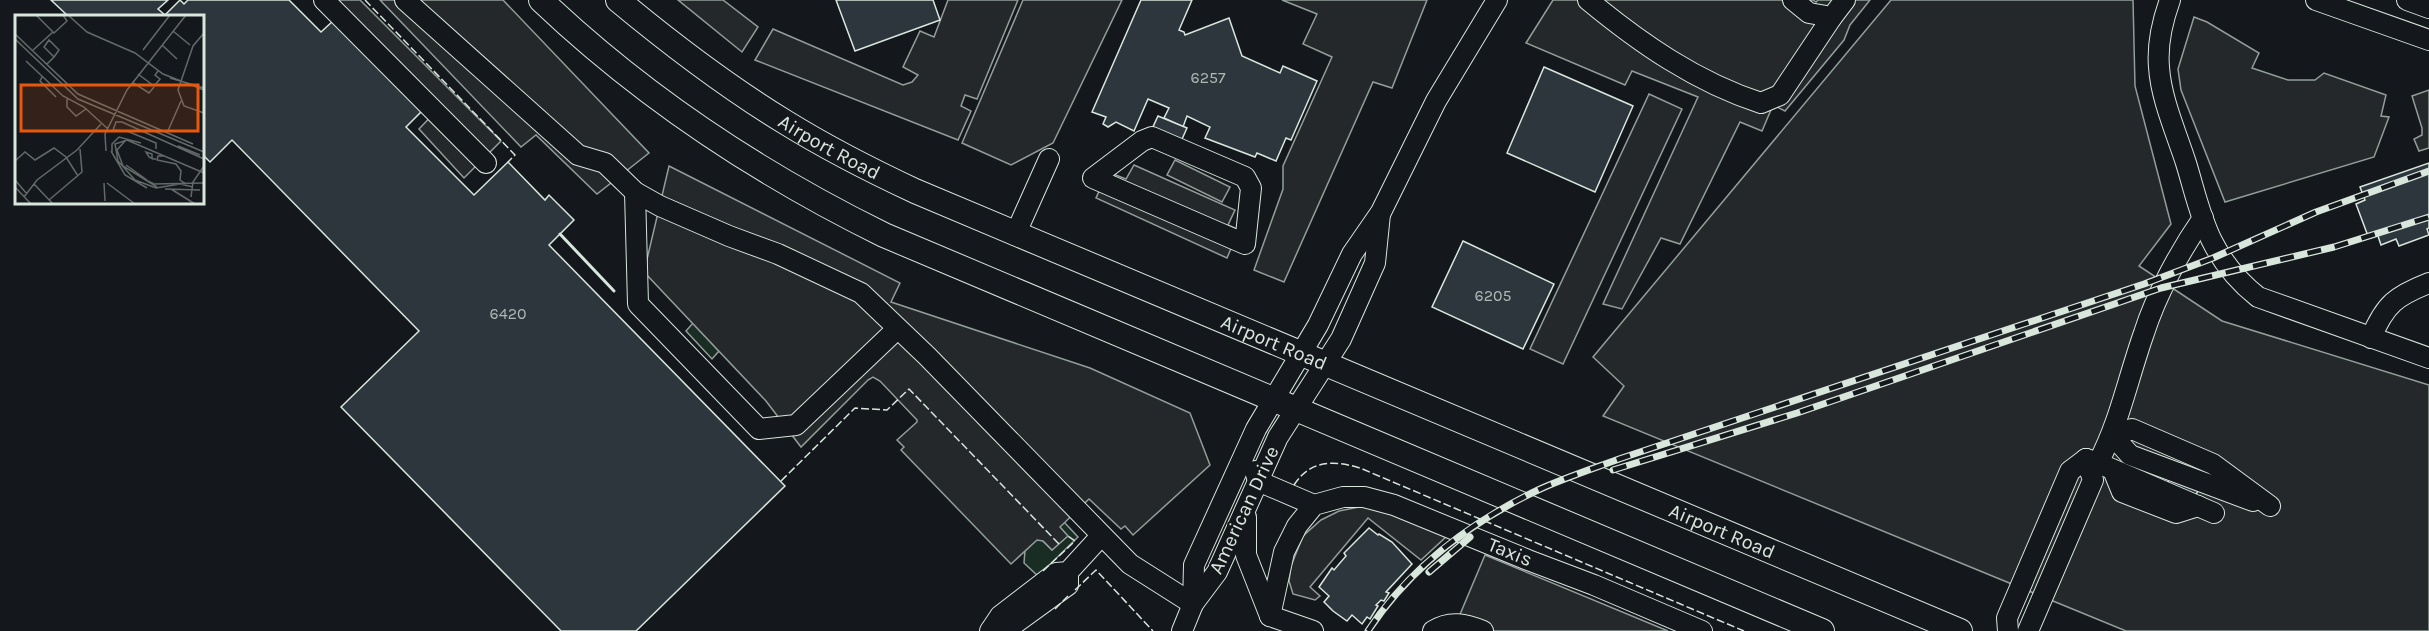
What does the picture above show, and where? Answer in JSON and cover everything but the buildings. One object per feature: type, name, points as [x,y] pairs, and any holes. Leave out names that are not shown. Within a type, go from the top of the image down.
[{"type":"main road","points":[[541,0],[604,57],[659,100],[737,154],[834,211],[928,256],[1822,631]]},
{"type":"main road","name":"Airport Road","points":[[618,0],[689,56],[784,122],[881,175],[1015,235],[1960,631]]},
{"type":"street","points":[[324,0],[486,163]]},
{"type":"street","points":[[405,0],[578,154],[605,163],[635,192],[660,206],[778,254],[861,293],[927,356],[1130,564],[1193,604],[1182,631]]},
{"type":"street","name":"American Drive","points":[[1193,604],[1217,572],[1278,437],[1285,406],[1302,354],[1352,254],[1381,212],[1436,100],[1497,0]]},
{"type":"street","points":[[1588,0],[1678,67],[1730,94],[1761,104],[1780,95],[1845,0]]},
{"type":"street","points":[[1793,0],[1809,13],[1832,17]]},
{"type":"street","points":[[2170,0],[2159,39],[2159,68],[2169,111],[2203,218],[2212,241],[2224,260],[2243,285],[2258,297],[2429,358]]},
{"type":"street","points":[[2316,0],[2429,40]]},
{"type":"street","points":[[2407,0],[2429,8]]},
{"type":"street","points":[[1152,137],[1245,177],[1251,188],[1245,244],[1093,178],[1142,141],[1152,137]]},
{"type":"street","points":[[1015,235],[1049,159]]},
{"type":"street","points":[[635,192],[638,304],[759,429],[796,424],[897,329]]},
{"type":"street","name":"American Drive","points":[[1193,604],[1194,565],[1256,429],[1285,406],[1325,364],[1341,339],[1375,263],[1381,212]]},
{"type":"street","points":[[2028,631],[2113,436],[2144,330],[2183,246],[2203,218]]},
{"type":"street","points":[[2371,338],[2384,310],[2397,298],[2429,283]]},
{"type":"street","points":[[2113,436],[2209,474],[2270,506]]},
{"type":"street","points":[[1248,448],[1258,481],[1314,505],[1297,526],[1284,552],[1270,616]]},
{"type":"street","points":[[2099,464],[2122,492],[2176,513],[2206,509]]},
{"type":"street","points":[[2008,631],[2007,618],[2070,471],[2099,464]]},
{"type":"street","name":"Taxis","points":[[1314,505],[1343,497],[1364,497],[1394,505],[1594,585],[1701,631]]},
{"type":"street","points":[[1246,508],[1246,555],[1270,616],[1313,631]]},
{"type":"street","points":[[991,631],[1010,627],[1029,616],[1068,585],[1068,572],[1101,536]]},
{"type":"street","points":[[1433,631],[1450,624],[1464,623],[1483,631]]},
{"type":"green space","points":[[693,323],[719,351],[712,359],[686,331]]},
{"type":"green space","points":[[1064,522],[1078,537],[1038,576],[1024,563],[1025,550],[1035,539],[1040,538],[1052,550],[1067,536],[1059,527]]},
{"type":"shaded area","points":[[337,0],[360,0],[501,141],[464,178],[419,129],[442,105]]},
{"type":"shaded area","points":[[380,0],[503,0],[649,153],[597,194],[536,135],[521,147]]},
{"type":"shaded area","points":[[678,0],[723,0],[758,27],[742,52]]},
{"type":"shaded area","points":[[948,0],[1018,0],[977,99],[965,95],[961,106],[971,111],[958,140],[755,60],[773,29],[903,85],[912,82],[918,75],[903,67],[920,31],[934,37]]},
{"type":"shaded area","points":[[1023,0],[1122,0],[1053,143],[1011,165],[962,143]]},
{"type":"shaded area","points":[[1282,0],[1427,0],[1392,88],[1373,82],[1284,282],[1254,270],[1283,189],[1283,166],[1332,57],[1303,44],[1317,14]]},
{"type":"shaded area","points":[[1553,0],[1813,0],[1816,2],[1818,0],[1870,0],[1850,25],[1844,40],[1785,111],[1773,105],[1762,131],[1740,122],[1680,244],[1661,238],[1622,309],[1603,304],[1698,97],[1632,71],[1625,85],[1526,43]]},
{"type":"shaded area","points":[[1891,0],[2133,0],[2135,86],[2171,224],[2139,266],[2222,321],[2429,385],[2429,631],[2126,631],[1603,416],[1624,386],[1593,357]]},
{"type":"shaded area","points":[[2194,17],[2207,22],[2259,53],[2252,68],[2288,80],[2315,80],[2324,73],[2386,95],[2381,116],[2389,117],[2374,157],[2225,202],[2181,90],[2178,69]]},
{"type":"shaded area","points":[[2429,90],[2429,148],[2419,151],[2414,139],[2422,135],[2422,128],[2412,96]]},
{"type":"shaded area","points":[[1649,94],[1682,109],[1563,364],[1530,349]]},
{"type":"shaded area","points":[[1175,160],[1230,187],[1222,202],[1167,175]]},
{"type":"shaded area","points":[[1134,165],[1235,210],[1228,225],[1239,230],[1227,258],[1096,198],[1108,172],[1126,179]]},
{"type":"shaded area","points":[[669,166],[900,283],[891,302],[1090,368],[1190,413],[1210,465],[1133,535],[1125,526],[1121,529],[1089,499],[1060,527],[1068,536],[1052,550],[1043,541],[1037,540],[1011,564],[901,450],[904,447],[897,440],[917,420],[880,381],[873,377],[868,380],[801,447],[766,401],[644,272]]},
{"type":"shaded area","points":[[1373,507],[1447,536],[1421,560],[1368,518],[1310,587],[1320,596],[1315,600],[1293,594],[1289,581],[1291,566],[1303,536],[1321,520],[1339,511]]},
{"type":"shaded area","points":[[1485,555],[1668,631],[1453,631]]},
{"type":"railway","points":[[1368,631],[1403,587],[1443,549],[1488,517],[1548,486],[1619,459],[2144,284],[2213,258],[2316,212],[2429,171]]},
{"type":"railway","points":[[1613,470],[1797,413],[2161,288],[2334,247],[2429,217]]},
{"type":"railway","points":[[1429,572],[1470,537]]},
{"type":"fence","points":[[365,0],[515,155],[508,162]]},
{"type":"fence","points":[[781,481],[855,408],[887,410],[909,389],[1059,544]]},
{"type":"fence","points":[[1294,485],[1307,471],[1323,464],[1341,464],[1360,468],[1744,631]]},
{"type":"fence","points":[[1043,571],[1075,541],[1068,536]]},
{"type":"fence","points":[[1075,590],[1096,570],[1153,631]]},
{"type":"fence","points":[[1055,609],[1068,596]]},
{"type":"wall","points":[[560,234],[614,291]]}]
